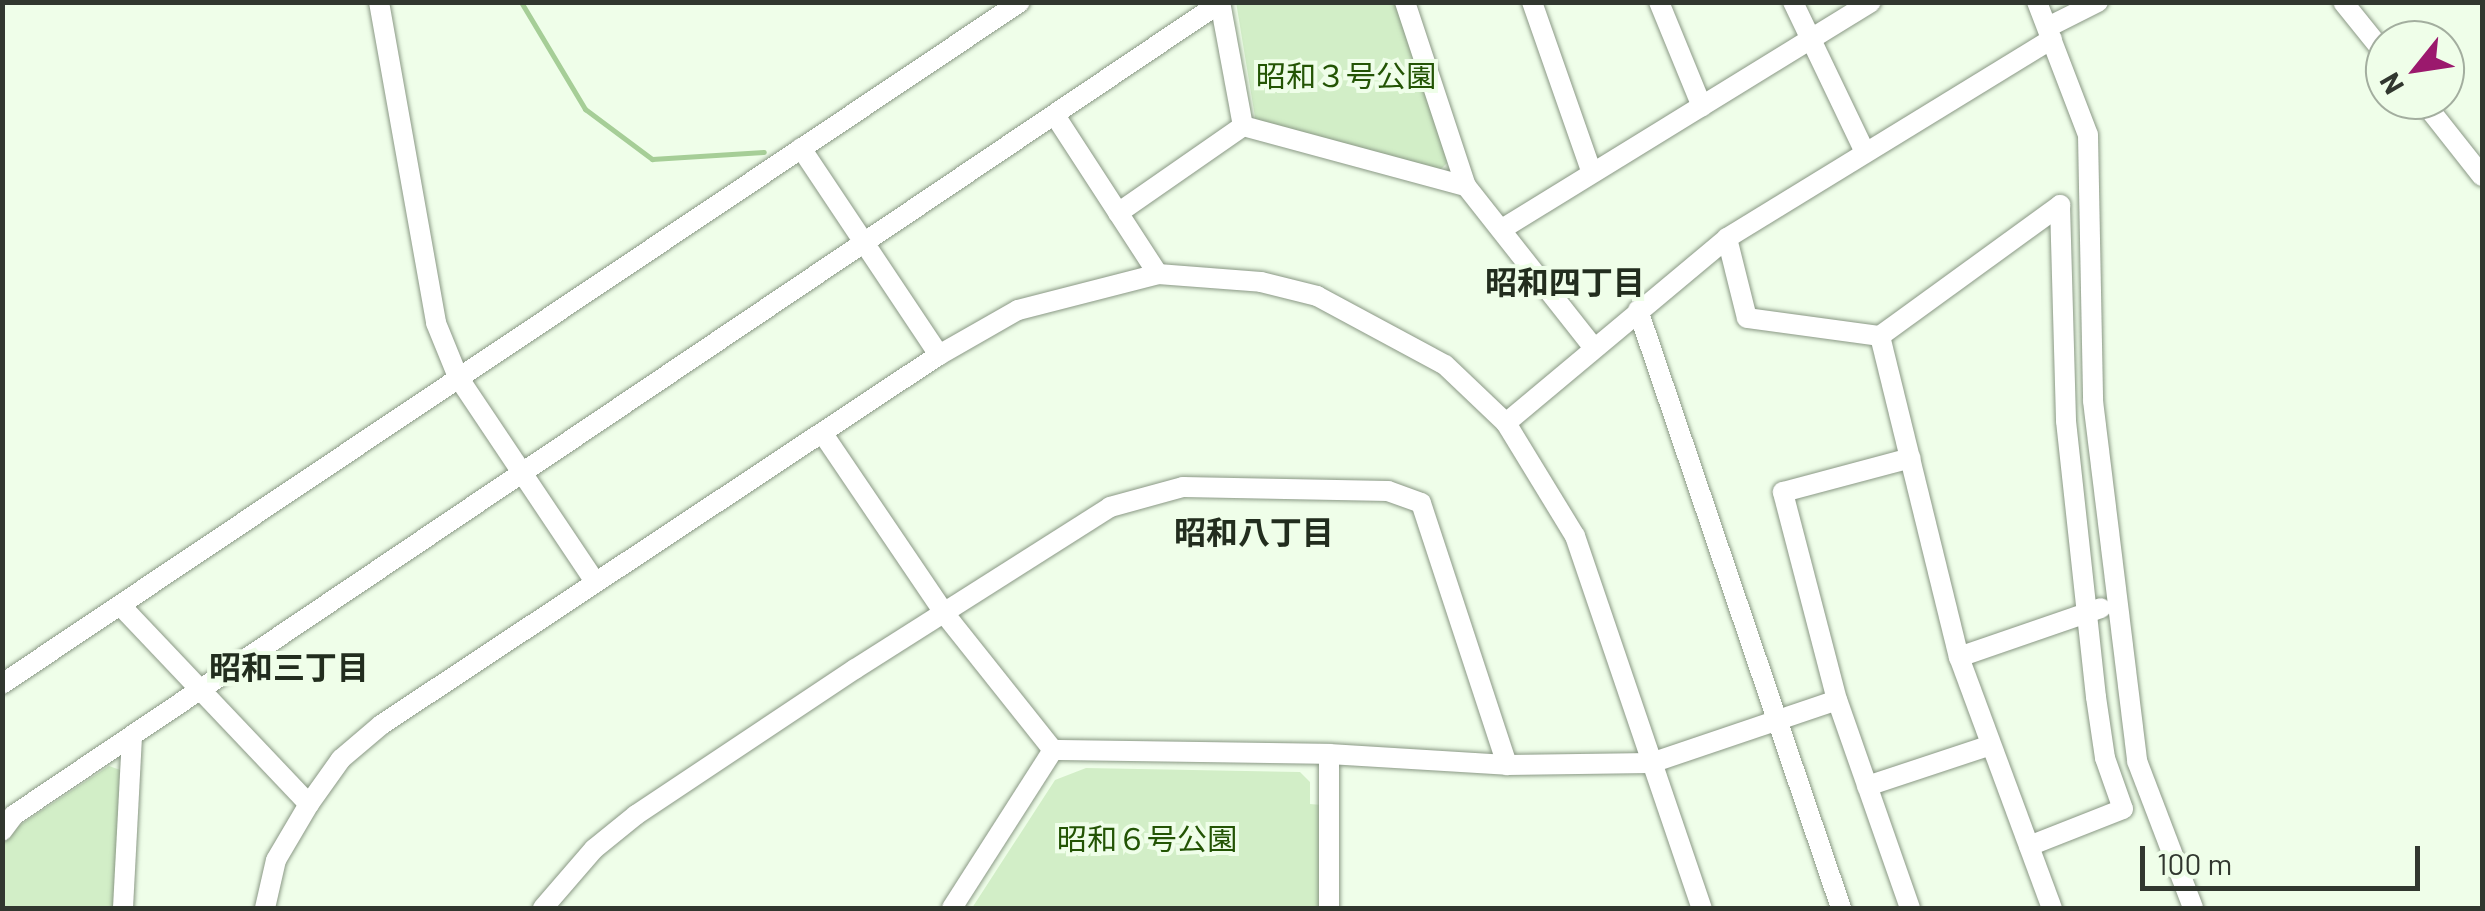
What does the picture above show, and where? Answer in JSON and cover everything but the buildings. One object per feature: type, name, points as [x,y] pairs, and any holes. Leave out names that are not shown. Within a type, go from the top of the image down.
[{"type":"street","points":[[378,2],[436,322],[458,378],[595,582]]},
{"type":"street","points":[[2,684],[1020,2]]},
{"type":"street","points":[[1406,2],[1466,186],[1592,346]]},
{"type":"street","points":[[1532,2],[1592,173]]},
{"type":"street","points":[[1659,2],[1702,107]]},
{"type":"street","points":[[1793,2],[1864,150]]},
{"type":"street","points":[[1502,229],[1871,2]]},
{"type":"street","points":[[2037,2],[2088,134],[2093,401],[2137,762],[2194,908]]},
{"type":"street","points":[[1506,423],[1592,346],[1727,238],[2098,2]]},
{"type":"street","points":[[2343,2],[2365,29]]},
{"type":"street","points":[[2,831],[14,815],[1221,3],[1243,126]]},
{"type":"street","points":[[1056,117],[1158,274]]},
{"type":"street","points":[[2438,120],[2482,176]]},
{"type":"street","points":[[1118,212],[1243,126],[1466,186]]},
{"type":"street","points":[[801,148],[938,354]]},
{"type":"street","points":[[1727,238],[1747,318],[1880,336],[2060,205],[2060,352],[2105,758],[2123,809],[2029,846]]},
{"type":"street","points":[[265,908],[276,860],[309,804],[341,760],[381,725],[938,354],[1018,310],[1158,274],[1261,282],[1318,296],[1444,364],[1506,423],[1576,536],[1702,908]]},
{"type":"street","points":[[1638,310],[1841,908]]},
{"type":"street","points":[[1880,336],[1958,657],[1988,746],[2052,908]]},
{"type":"street","points":[[823,434],[944,613],[1053,750]]},
{"type":"street","points":[[1910,908],[1838,700],[1783,492],[1911,458]]},
{"type":"street","points":[[543,908],[594,849],[636,815],[944,613],[1127,500],[1210,486],[1405,494],[1422,503],[1507,766]]},
{"type":"street","points":[[1958,657],[2090,608],[2118,603]]},
{"type":"street","points":[[120,606],[309,804]]},
{"type":"street","points":[[1053,750],[1329,754],[1507,766],[1651,763],[1838,700]]},
{"type":"street","points":[[123,908],[132,737]]},
{"type":"street","points":[[1867,786],[1988,746]]},
{"type":"street","points":[[952,908],[1053,750]]},
{"type":"street","points":[[1328,908],[1329,754]]},
{"type":"green space","name":"昭和３号公園","points":[[1236,2],[1396,3],[1450,160],[1439,171],[1256,123]]},
{"type":"green space","points":[[109,766],[123,771],[114,908],[3,908],[3,844],[17,827]]},
{"type":"green space","name":"昭和６号公園","points":[[1086,768],[1300,772],[1310,782],[1310,804],[1322,805],[1321,908],[972,908],[1055,780]]},
{"type":"waterway","points":[[521,2],[585,109],[652,159],[764,152]]},
{"type":"district","name":"昭和四丁目","points":[[1565,281]]},
{"type":"district","name":"昭和八丁目","points":[[1254,531]]},
{"type":"district","name":"昭和三丁目","points":[[289,666]]}]
